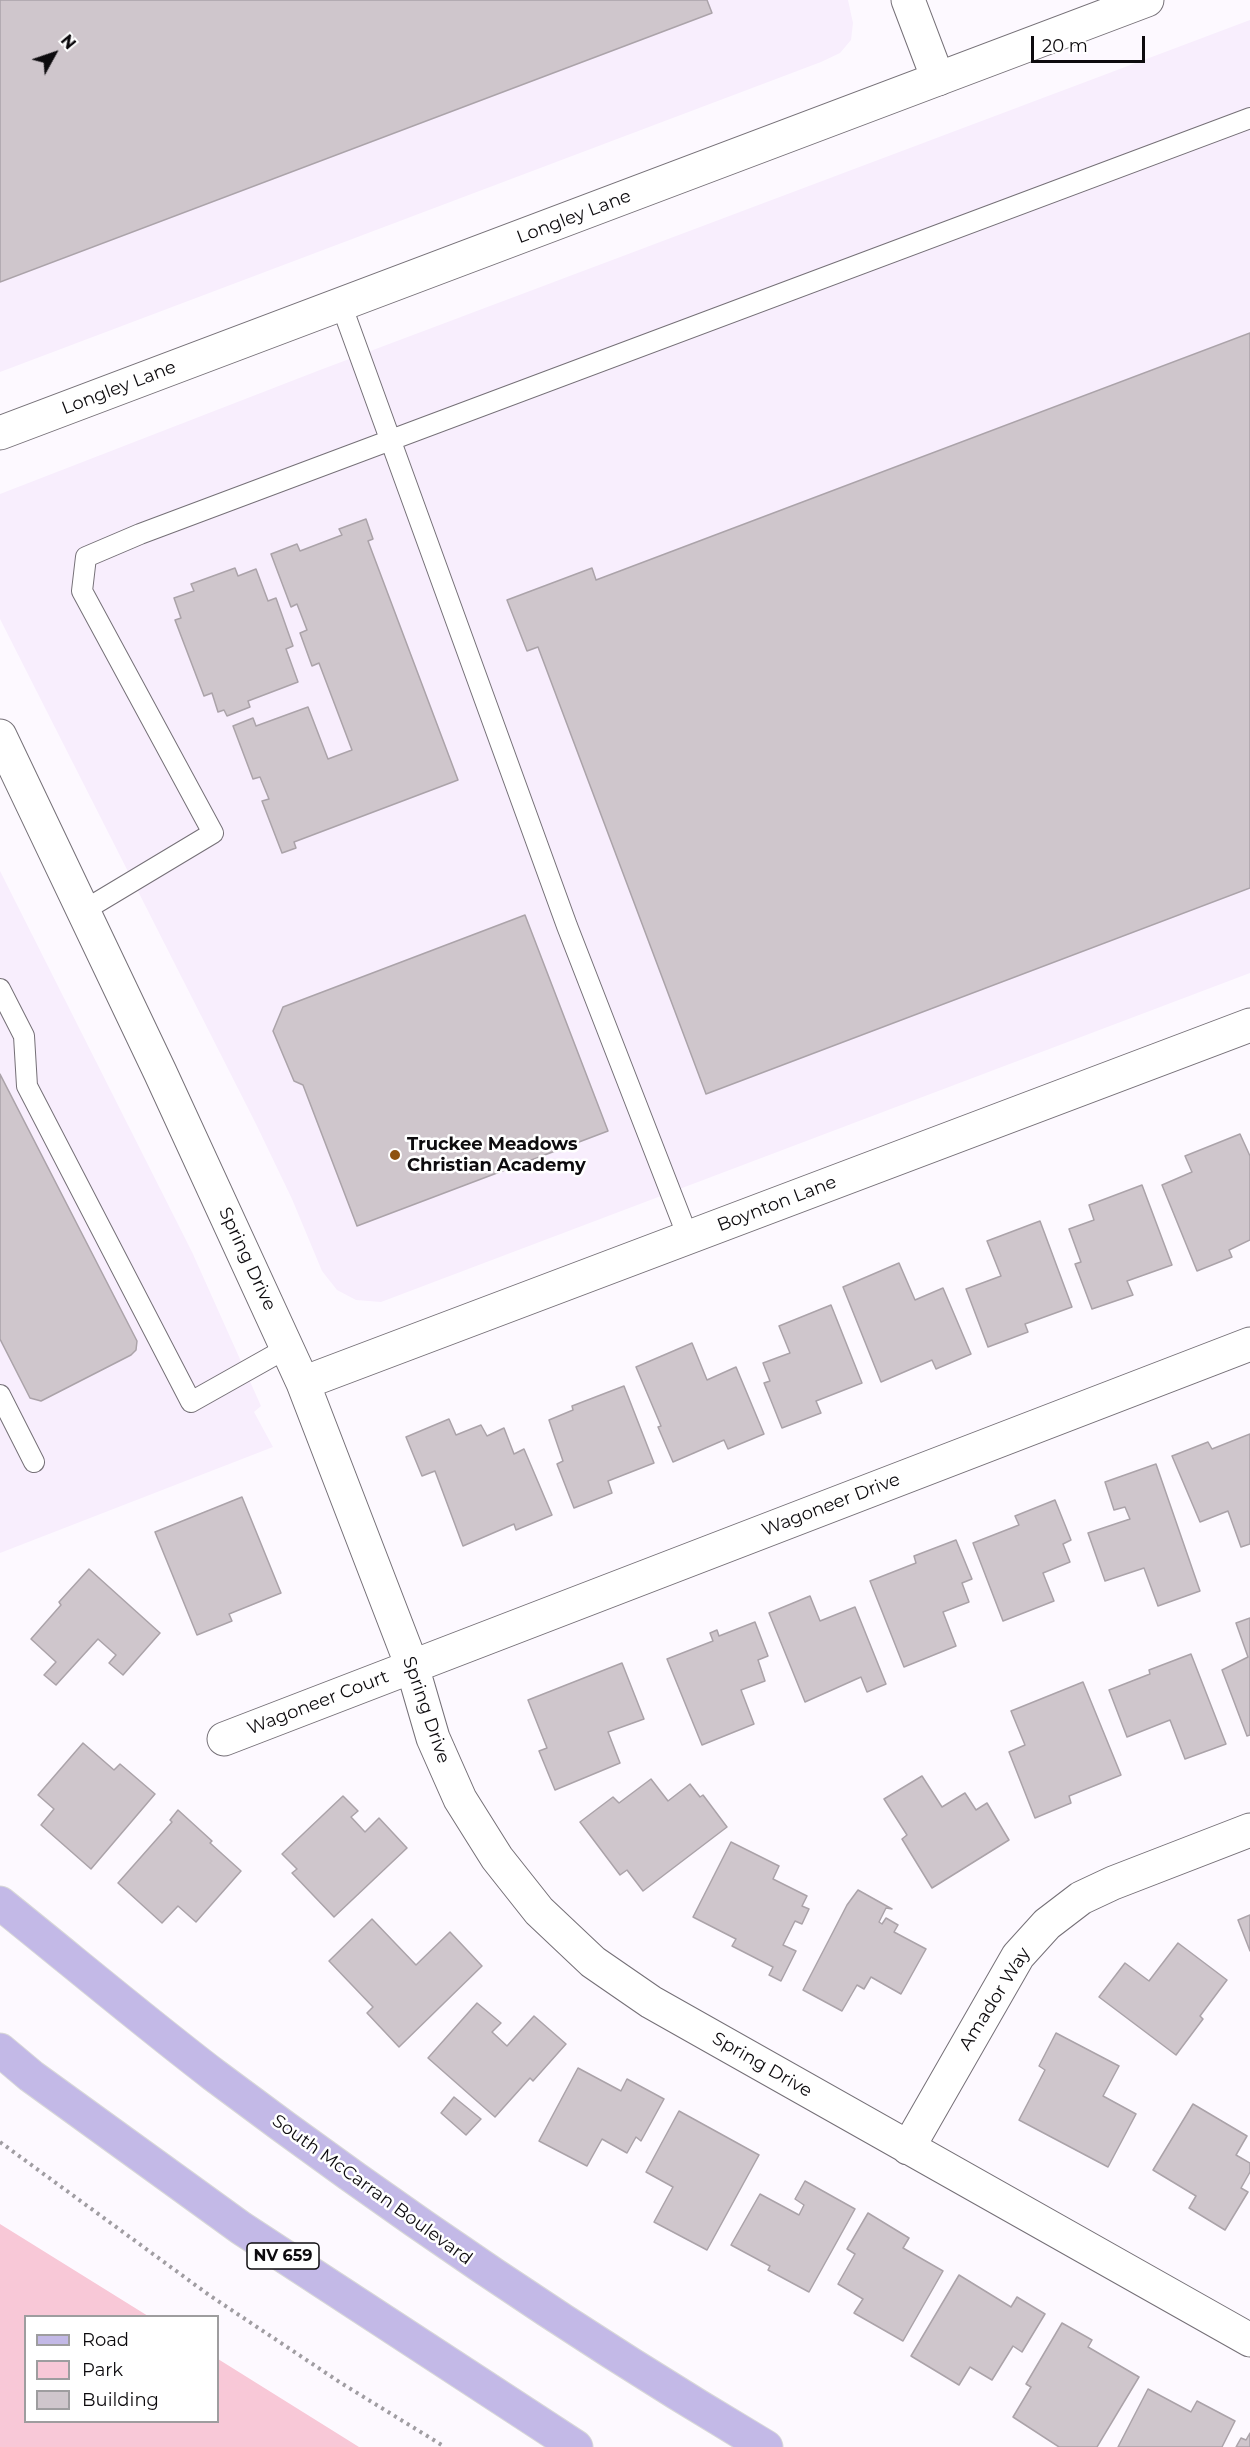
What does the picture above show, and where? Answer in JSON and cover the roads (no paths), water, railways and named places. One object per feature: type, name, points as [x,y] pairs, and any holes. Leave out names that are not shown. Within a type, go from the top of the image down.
[{"type":"main road","name":"South McCarran Boulevard","points":[[0,1903],[211,2073],[462,2254],[685,2399],[766,2447]]},
{"type":"main road","name":"NV 659","points":[[0,2050],[31,2076],[241,2228],[576,2447]]},
{"type":"street","points":[[908,0],[938,79]]},
{"type":"street","name":"Longley Lane","points":[[0,433],[1147,0]]},
{"type":"street","name":"Spring Drive","points":[[0,736],[303,1383],[412,1666],[433,1738],[460,1799],[496,1858],[539,1911],[593,1962],[651,2002],[1250,2340]]},
{"type":"street","name":"Boynton Lane","points":[[303,1383],[1250,1025]]},
{"type":"street","name":"Wagoneer Drive","points":[[412,1666],[1250,1344]]},
{"type":"street","name":"Wagoneer Court","points":[[224,1739],[412,1666]]},
{"type":"street","name":"Amador Way","points":[[908,2148],[1018,1956],[1047,1924],[1081,1898],[1113,1883],[1250,1830]]},
{"type":"lane","points":[[83,911],[213,834],[82,591],[86,557],[140,534],[1250,118]]},
{"type":"lane","points":[[341,304],[567,926],[688,1237]]},
{"type":"lane","points":[[0,989],[24,1036],[27,1086],[191,1402],[287,1348]]},
{"type":"lane","points":[[0,1395],[34,1462]]},
{"type":"place","name":"Truckee Meadows Christian Academy","points":[[395,1155]]}]
